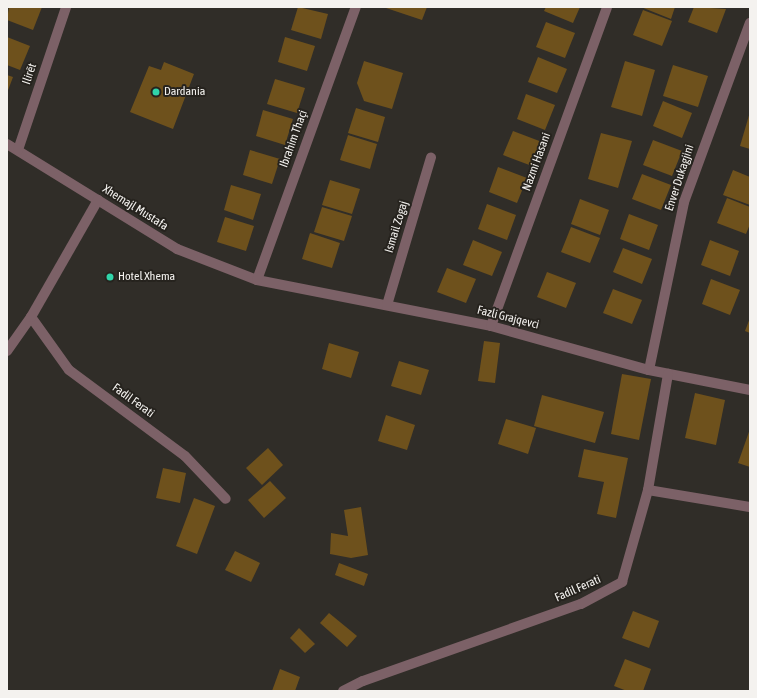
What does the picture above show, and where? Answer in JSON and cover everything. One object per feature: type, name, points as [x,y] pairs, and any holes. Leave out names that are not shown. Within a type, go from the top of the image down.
[{"type":"street","name":"Ilirët","points":[[18,150],[66,7]]},
{"type":"street","name":"Ibrahim Thaçi","points":[[257,280],[356,7]]},
{"type":"street","name":"Nazmi Hasani","points":[[491,326],[607,7]]},
{"type":"street","name":"Enver Dukagjini","points":[[648,370],[684,202],[750,23]]},
{"type":"street","name":"Xhemajl Mustafa","points":[[7,144],[177,249],[257,280]]},
{"type":"street","name":"Ismail Zogaj","points":[[387,305],[431,157]]},
{"type":"street","points":[[7,351],[31,317],[98,200]]},
{"type":"street","name":"Fazli Grajqevci","points":[[257,280],[491,326],[648,370],[750,390]]},
{"type":"street","name":"Fadil Ferati","points":[[31,317],[68,370],[185,456],[226,499]]},
{"type":"street","name":"Fadil Ferati","points":[[343,691],[363,680],[580,604],[622,582],[648,490],[668,374]]},
{"type":"street","points":[[648,490],[750,507]]},
{"type":"building","points":[[9,7],[42,7],[33,30],[7,20]]},
{"type":"building","points":[[298,7],[328,14],[321,39],[291,30]]},
{"type":"building","points":[[383,7],[427,7],[422,20]]},
{"type":"building","points":[[546,7],[580,7],[573,23],[544,11]]},
{"type":"building","points":[[641,7],[675,7],[671,19]]},
{"type":"building","points":[[694,7],[726,9],[717,33],[688,22]]},
{"type":"building","points":[[643,10],[672,21],[662,46],[633,35]]},
{"type":"building","points":[[546,22],[575,33],[565,58],[536,47]]},
{"type":"building","points":[[7,37],[30,46],[20,70],[7,65]]},
{"type":"building","points":[[285,37],[315,46],[307,71],[278,62]]},
{"type":"building","points":[[538,57],[567,69],[557,93],[528,82]]},
{"type":"building","points":[[364,61],[403,73],[392,109],[364,101],[357,83]]},
{"type":"building","points":[[625,61],[655,70],[642,116],[611,107]]},
{"type":"building","points":[[164,62],[194,74],[173,129],[130,112],[149,66],[161,70]]},
{"type":"building","points":[[673,65],[708,76],[698,107],[663,96]]},
{"type":"building","points":[[7,75],[13,77],[7,93]]},
{"type":"building","points":[[275,79],[305,88],[297,113],[267,104]]},
{"type":"building","points":[[526,94],[555,105],[545,130],[517,119]]},
{"type":"building","points":[[663,101],[692,113],[682,138],[653,126]]},
{"type":"building","points":[[356,108],[385,117],[378,142],[348,133]]},
{"type":"building","points":[[263,110],[293,119],[285,145],[256,136]]},
{"type":"building","points":[[750,112],[750,149],[740,146]]},
{"type":"building","points":[[513,131],[542,142],[532,166],[503,155]]},
{"type":"building","points":[[601,133],[632,141],[618,188],[588,179]]},
{"type":"building","points":[[348,135],[377,144],[370,169],[340,160]]},
{"type":"building","points":[[653,140],[682,151],[672,176],[643,165]]},
{"type":"building","points":[[250,150],[280,159],[272,184],[243,175]]},
{"type":"building","points":[[498,167],[527,178],[517,203],[489,192]]},
{"type":"building","points":[[733,170],[750,177],[750,205],[723,195]]},
{"type":"building","points":[[642,174],[671,185],[661,210],[632,199]]},
{"type":"building","points":[[330,180],[360,189],[352,214],[322,205]]},
{"type":"building","points":[[231,185],[261,194],[253,220],[224,210]]},
{"type":"building","points":[[727,198],[750,207],[750,224],[746,234],[717,223]]},
{"type":"building","points":[[580,199],[609,210],[600,235],[571,224]]},
{"type":"building","points":[[487,204],[516,215],[507,240],[478,229]]},
{"type":"building","points":[[322,207],[352,216],[344,241],[314,232]]},
{"type":"building","points":[[629,214],[658,225],[649,250],[620,239]]},
{"type":"building","points":[[225,217],[254,226],[246,251],[217,242]]},
{"type":"building","points":[[571,227],[600,238],[590,263],[561,252]]},
{"type":"building","points":[[310,233],[340,243],[332,268],[302,259]]},
{"type":"building","points":[[473,240],[502,252],[492,276],[463,265]]},
{"type":"building","points":[[710,240],[739,251],[730,276],[701,265]]},
{"type":"building","points":[[623,248],[652,259],[642,284],[613,272]]},
{"type":"building","points":[[447,268],[476,279],[466,303],[437,292]]},
{"type":"building","points":[[547,272],[576,283],[566,308],[537,297]]},
{"type":"building","points":[[711,279],[740,290],[730,315],[702,304]]},
{"type":"building","points":[[613,289],[642,300],[632,324],[603,313]]},
{"type":"building","points":[[750,318],[750,333],[745,331]]},
{"type":"building","points":[[484,341],[500,343],[495,383],[478,381]]},
{"type":"building","points":[[329,343],[359,352],[351,378],[322,369]]},
{"type":"building","points":[[399,361],[429,370],[421,395],[391,386]]},
{"type":"building","points":[[622,374],[651,379],[639,440],[611,434]]},
{"type":"building","points":[[695,393],[725,400],[716,445],[685,438]]},
{"type":"building","points":[[542,395],[604,412],[595,443],[534,426]]},
{"type":"building","points":[[386,415],[415,425],[407,450],[378,441]]},
{"type":"building","points":[[506,419],[536,428],[528,454],[498,444]]},
{"type":"building","points":[[750,429],[750,467],[738,463]]},
{"type":"building","points":[[268,448],[283,465],[262,485],[246,468]]},
{"type":"building","points":[[584,449],[628,458],[616,518],[597,514],[604,482],[578,477]]},
{"type":"building","points":[[163,468],[186,473],[180,503],[156,498]]},
{"type":"building","points":[[270,481],[286,498],[264,518],[248,500]]},
{"type":"building","points":[[194,498],[215,506],[197,554],[176,546]]},
{"type":"building","points":[[361,507],[368,555],[351,558],[330,554],[331,533],[348,536],[344,510]]},
{"type":"building","points":[[235,551],[260,563],[251,582],[225,570]]},
{"type":"building","points":[[339,563],[368,574],[364,586],[335,575]]},
{"type":"building","points":[[633,611],[659,621],[649,648],[622,638]]},
{"type":"building","points":[[329,613],[357,636],[347,647],[320,623]]},
{"type":"building","points":[[299,628],[315,644],[305,653],[290,638]]},
{"type":"building","points":[[625,659],[651,669],[643,691],[627,691],[614,686]]},
{"type":"building","points":[[280,669],[300,677],[295,691],[272,691]]},
{"type":"place","name":"Dardania","points":[[156,92]]},
{"type":"place","name":"Hotel Xhema","points":[[110,277]]}]
